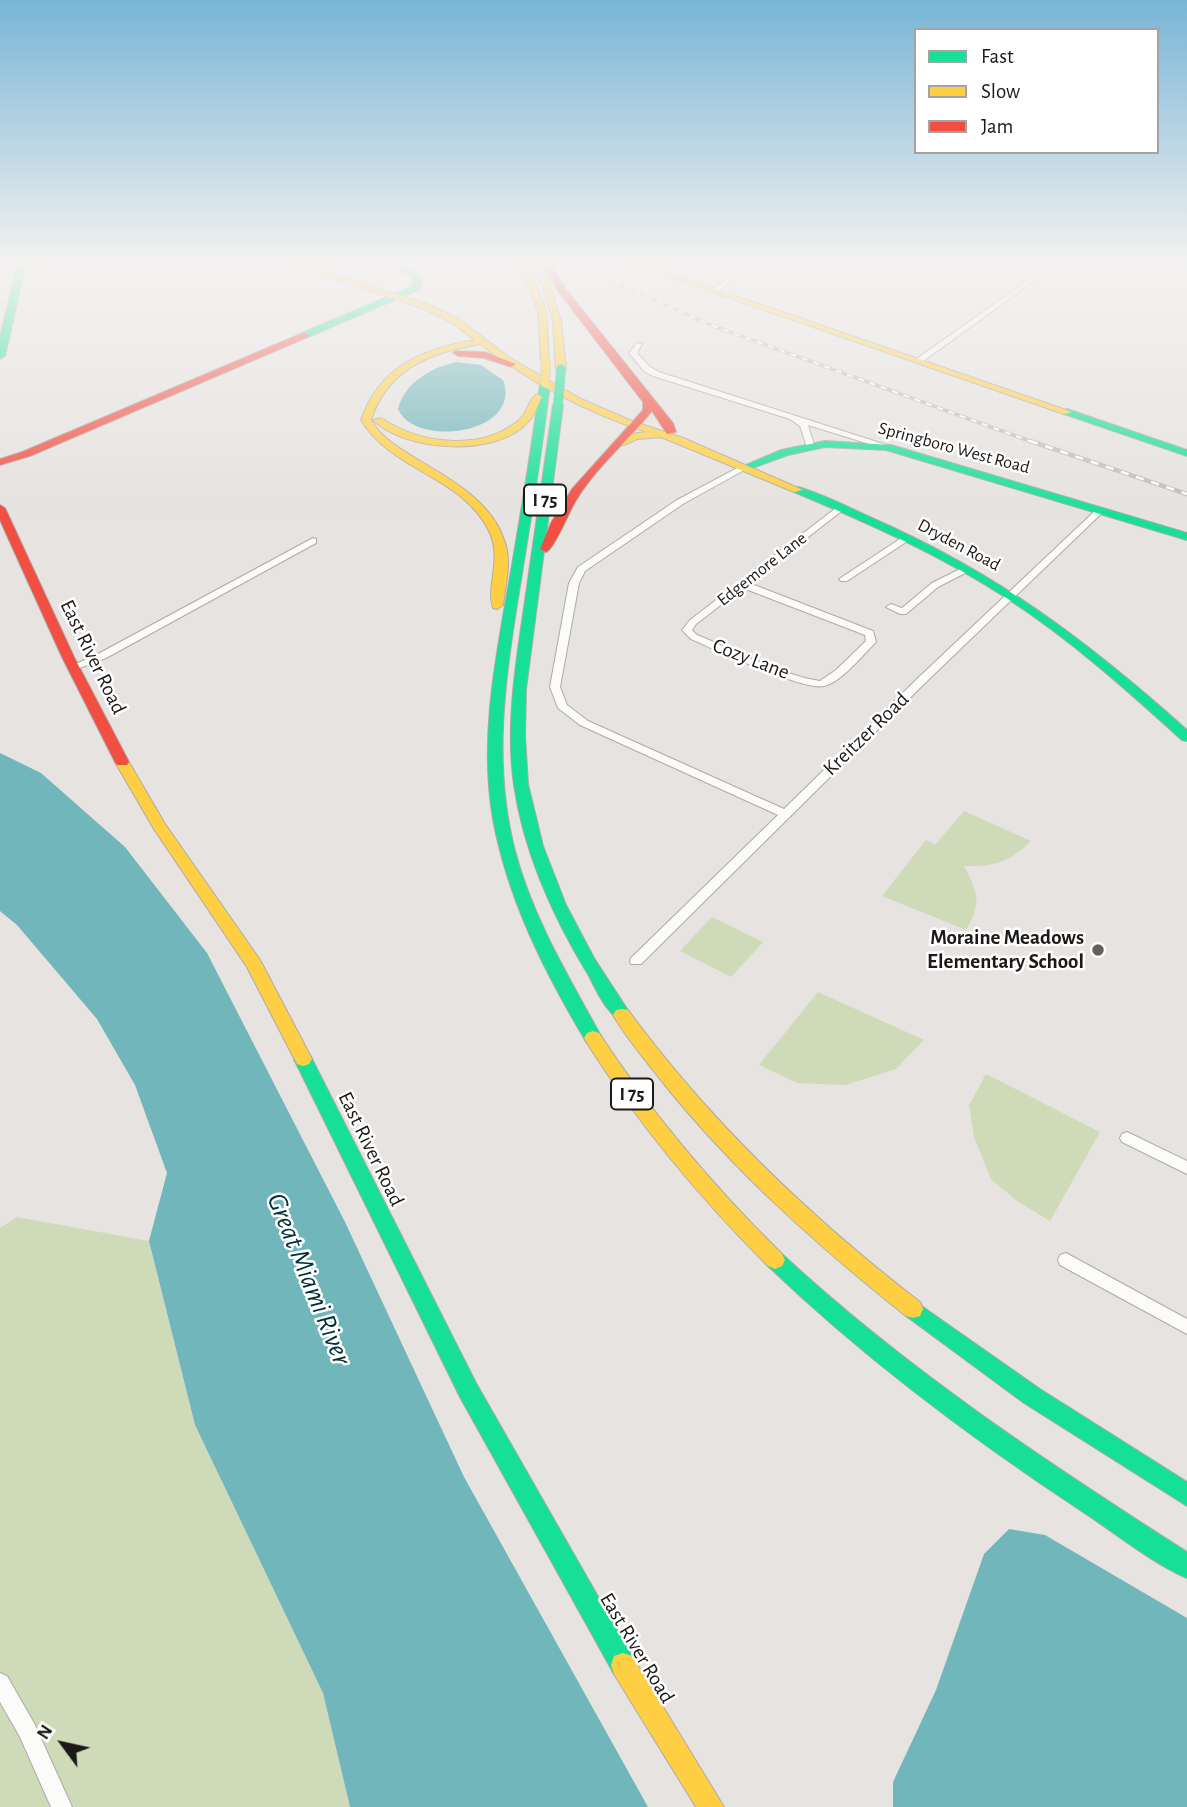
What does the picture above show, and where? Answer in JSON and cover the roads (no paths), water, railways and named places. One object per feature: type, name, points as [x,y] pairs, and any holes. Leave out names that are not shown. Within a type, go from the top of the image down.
[{"type":"main road","points":[[0,463],[277,346]]},
{"type":"main road","points":[[461,346],[434,353],[396,372],[374,393],[369,402],[366,420],[378,438],[466,497],[487,518],[494,532],[500,546],[502,567],[490,648],[497,697]]},
{"type":"main road","points":[[467,346],[429,359],[392,382],[377,401],[376,417],[380,423],[405,438],[458,442],[503,434],[528,417],[542,392]]},
{"type":"main road","name":"Dryden Road","points":[[487,346],[511,364],[568,396],[636,421]]},
{"type":"main road","name":"Dryden Road","points":[[500,346],[532,367],[636,421],[906,538],[966,569],[1078,641],[1187,737]]},
{"type":"main road","name":"I 75","points":[[550,346],[558,405],[521,666],[516,732],[525,809],[537,850],[562,912],[602,985],[645,1046],[702,1118],[803,1220],[866,1273],[986,1362],[1187,1495]]},
{"type":"main road","name":"I 75","points":[[556,346],[554,365],[542,392],[497,697],[494,745],[500,811],[524,903],[570,1001],[612,1067],[682,1161],[778,1262],[893,1364],[998,1441],[1187,1566]]},
{"type":"main road","points":[[607,346],[669,425],[669,436],[635,436],[616,446]]},
{"type":"main road","points":[[878,346],[1187,453]]},
{"type":"main road","points":[[429,359],[451,354],[475,354],[511,364]]},
{"type":"main road","points":[[531,594],[557,523],[576,491],[648,410],[649,405],[639,387]]},
{"type":"main road","name":"Springboro West Road","points":[[744,468],[787,449],[810,445],[848,443],[896,449],[1187,537]]},
{"type":"main road","name":"East River Road","points":[[0,508],[74,667],[144,803],[257,968],[435,1326],[502,1452],[610,1644],[712,1807]]},
{"type":"street","points":[[637,346],[632,353],[651,372],[896,449]]},
{"type":"street","points":[[919,360],[938,346]]},
{"type":"street","points":[[797,419],[806,428],[810,445]]},
{"type":"street","name":"Springboro West Road","points":[[744,468],[680,502],[581,569],[574,583],[555,687],[562,706],[584,723],[785,814]]},
{"type":"street","name":"Edgemore Lane","points":[[687,631],[694,621],[839,510]]},
{"type":"street","name":"Kreitzer Road","points":[[636,961],[1010,595],[1038,572],[1100,511]]},
{"type":"street","points":[[844,579],[906,538]]},
{"type":"street","points":[[74,667],[102,656],[313,541]]},
{"type":"street","points":[[891,607],[903,612],[935,585],[966,569]]},
{"type":"street","points":[[742,584],[866,631],[872,639],[826,682],[817,684]]},
{"type":"street","name":"Cozy Lane","points":[[687,631],[694,637],[817,684]]},
{"type":"street","points":[[1127,1138],[1187,1168]]},
{"type":"street","points":[[1066,1260],[1187,1326]]},
{"type":"street","points":[[0,1683],[27,1730],[62,1807]]},
{"type":"water","points":[[456,362],[481,365],[503,380],[505,399],[497,413],[483,424],[464,430],[424,429],[408,421],[398,409],[407,391],[429,372]]},
{"type":"water","name":"Great Miami River","points":[[0,753],[41,773],[125,847],[207,953],[345,1222],[464,1477],[648,1807],[350,1807],[323,1693],[195,1425],[149,1241],[167,1173],[135,1085],[97,1019],[17,925],[0,911]]},
{"type":"water","points":[[1009,1529],[1045,1535],[1187,1618],[1187,1807],[893,1807],[893,1782],[936,1690],[984,1554]]},
{"type":"railway","points":[[770,346],[1035,443]]},
{"type":"railway","points":[[1030,441],[1187,494]]},
{"type":"place","name":"Moraine Meadows Elementary School","points":[[1098,950]]}]
